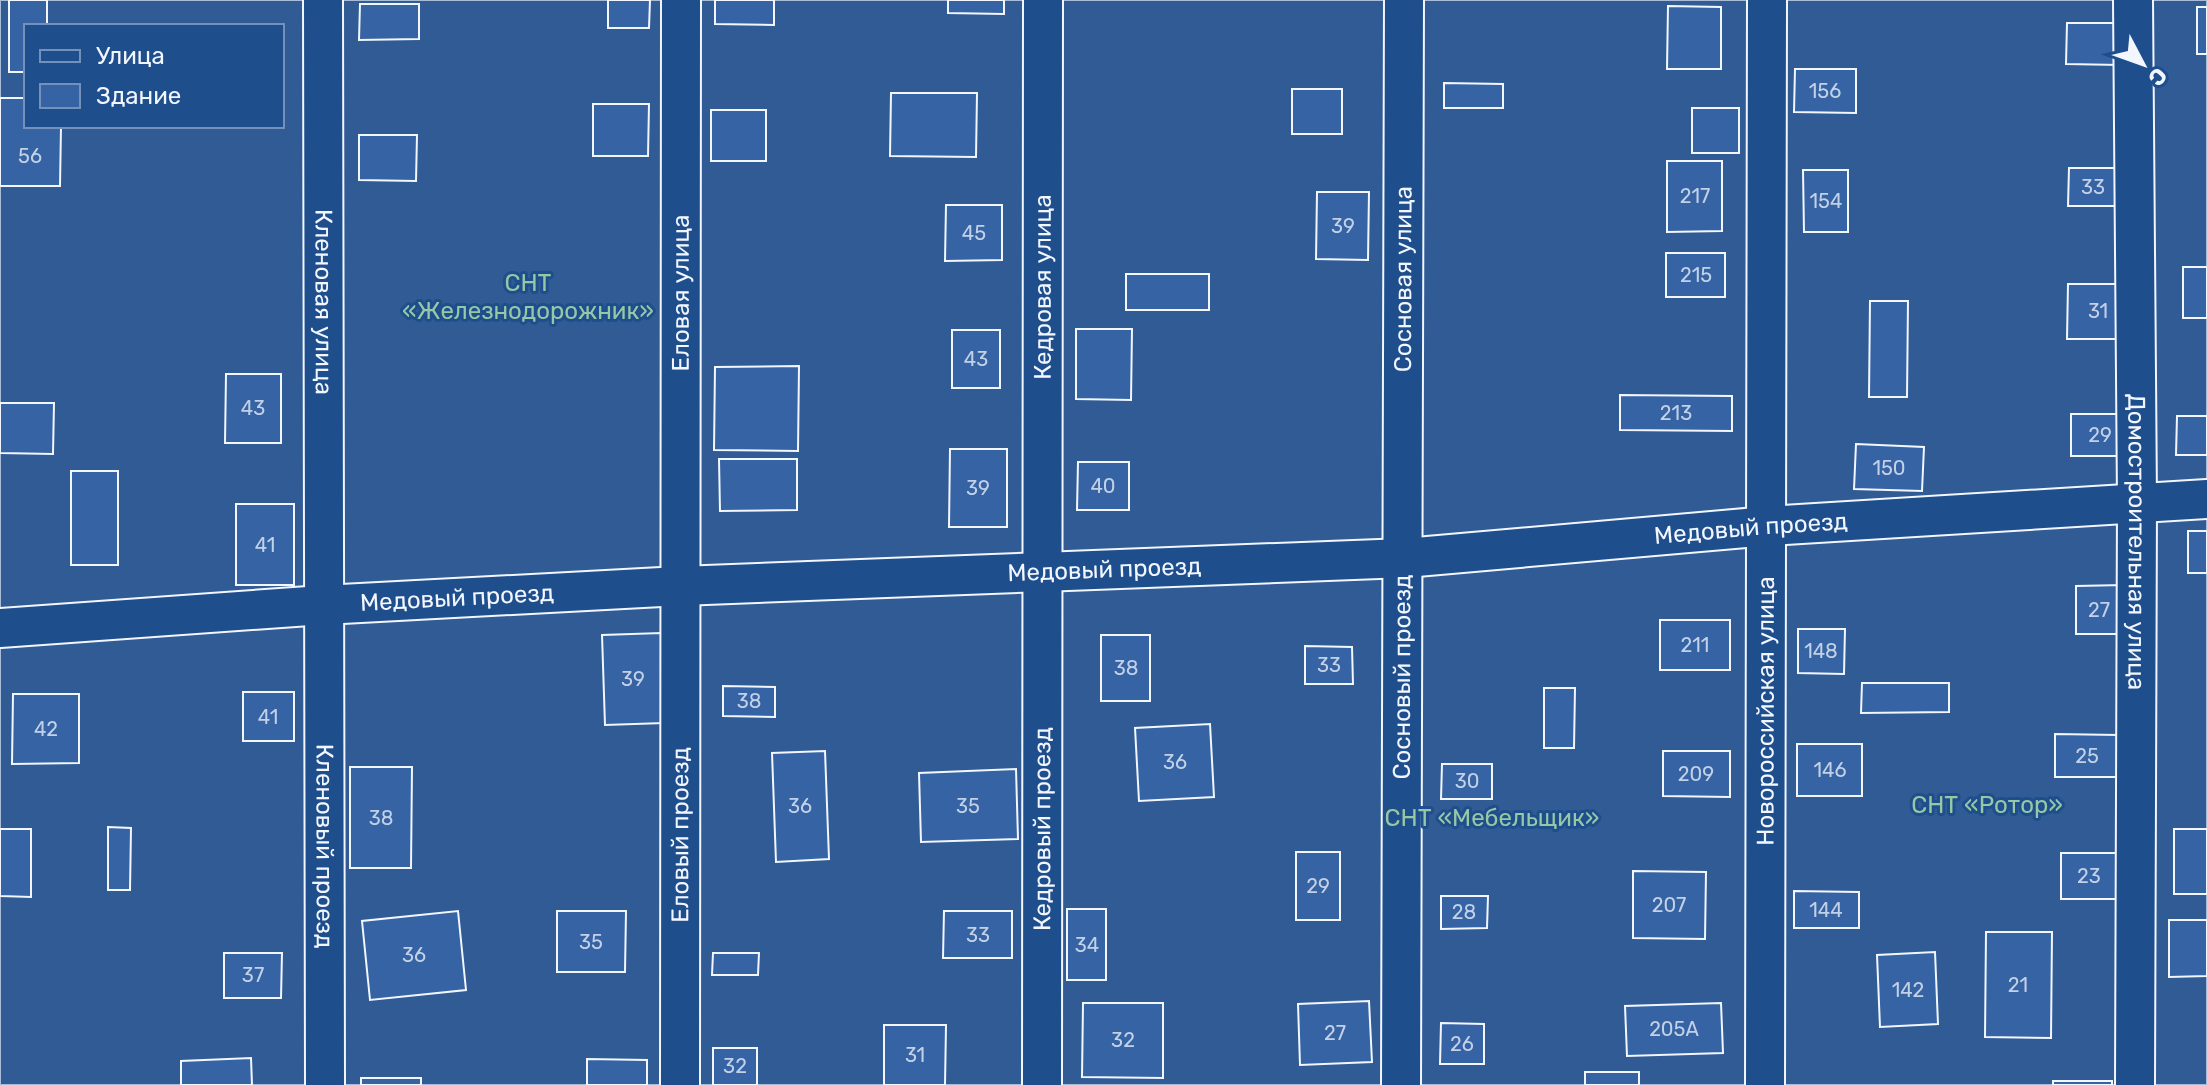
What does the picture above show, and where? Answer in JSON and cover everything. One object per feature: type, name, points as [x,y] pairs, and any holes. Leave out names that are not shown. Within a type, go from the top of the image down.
[{"type":"street","name":"Кленовая улица","points":[[323,0],[323,605]]},
{"type":"street","name":"Еловая улица","points":[[680,586],[681,0]]},
{"type":"street","name":"Кедровая улица","points":[[1043,0],[1045,574]]},
{"type":"street","name":"Сосновая улица","points":[[1404,0],[1405,558]]},
{"type":"street","name":"Новороссийская улица","points":[[1765,1085],[1767,0]]},
{"type":"street","name":"Домостроительная улица","points":[[2133,0],[2137,501],[2135,1085]]},
{"type":"street","name":"Медовый проезд","points":[[0,628],[323,605],[680,586],[1405,558],[1768,526],[2207,499]]},
{"type":"street","name":"Сосновый проезд","points":[[1401,1085],[1405,558]]},
{"type":"street","name":"Кедровый проезд","points":[[1042,1085],[1045,574]]},
{"type":"street","name":"Еловый проезд","points":[[680,586],[680,1085]]},
{"type":"street","name":"Кленовый проезд","points":[[323,605],[325,1085]]},
{"type":"shaded area","points":[[0,0],[2207,0],[2207,1085],[0,1085]]},
{"type":"building","points":[[9,0],[47,0],[47,24],[24,24],[24,72],[9,72]]},
{"type":"building","points":[[608,0],[650,0],[649,28],[608,28]]},
{"type":"building","points":[[715,0],[774,0],[774,25],[715,24]]},
{"type":"building","points":[[948,0],[1004,0],[1004,14],[948,13]]},
{"type":"building","points":[[360,4],[419,4],[419,39],[359,40]]},
{"type":"building","points":[[1668,6],[1721,7],[1721,69],[1667,69]]},
{"type":"building","points":[[2197,7],[2207,7],[2207,54],[2197,54]]},
{"type":"building","points":[[2067,23],[2120,23],[2120,65],[2066,64]]},
{"type":"building","points":[[1795,69],[1856,69],[1856,113],[1794,112]]},
{"type":"building","points":[[1444,83],[1503,84],[1503,108],[1444,108]]},
{"type":"building","points":[[1292,89],[1342,89],[1342,134],[1292,134]]},
{"type":"building","points":[[891,93],[977,93],[976,157],[890,156]]},
{"type":"building","points":[[0,98],[24,98],[24,128],[61,128],[60,186],[0,186]]},
{"type":"building","points":[[593,104],[649,104],[648,156],[593,156]]},
{"type":"building","points":[[1692,108],[1739,108],[1739,153],[1692,153]]},
{"type":"building","points":[[711,110],[766,110],[766,161],[711,161]]},
{"type":"building","points":[[359,135],[417,135],[416,181],[359,180]]},
{"type":"building","points":[[1667,161],[1722,161],[1722,231],[1667,232]]},
{"type":"building","points":[[2069,168],[2118,168],[2118,206],[2068,206]]},
{"type":"building","points":[[1803,170],[1848,170],[1848,232],[1804,232]]},
{"type":"building","points":[[1317,192],[1369,192],[1368,260],[1316,259]]},
{"type":"building","points":[[946,205],[1002,205],[1002,260],[945,261]]},
{"type":"building","points":[[1666,253],[1725,253],[1725,297],[1666,297]]},
{"type":"building","points":[[2183,267],[2207,267],[2207,318],[2183,318]]},
{"type":"building","points":[[1126,274],[1209,274],[1209,310],[1126,310]]},
{"type":"building","points":[[2068,284],[2128,284],[2128,339],[2067,339]]},
{"type":"building","points":[[1870,301],[1908,301],[1907,397],[1869,397]]},
{"type":"building","points":[[1076,329],[1132,329],[1131,400],[1076,399]]},
{"type":"building","points":[[952,330],[1000,330],[1000,388],[952,388]]},
{"type":"building","points":[[799,366],[798,451],[714,450],[715,367]]},
{"type":"building","points":[[226,374],[281,374],[281,443],[225,443]]},
{"type":"building","points":[[1620,395],[1732,396],[1732,431],[1620,430]]},
{"type":"building","points":[[0,403],[54,403],[53,454],[0,453]]},
{"type":"building","points":[[2071,414],[2130,414],[2129,456],[2071,456]]},
{"type":"building","points":[[2177,416],[2207,416],[2207,455],[2176,455]]},
{"type":"building","points":[[1856,444],[1924,447],[1922,491],[1854,489]]},
{"type":"building","points":[[950,449],[1007,449],[1007,527],[949,527]]},
{"type":"building","points":[[719,459],[797,459],[797,510],[720,511]]},
{"type":"building","points":[[1078,462],[1129,462],[1129,510],[1077,510]]},
{"type":"building","points":[[71,471],[118,471],[118,565],[71,565]]},
{"type":"building","points":[[236,504],[294,504],[294,585],[236,585]]},
{"type":"building","points":[[2188,531],[2207,531],[2207,573],[2188,573]]},
{"type":"building","points":[[2123,585],[2123,634],[2076,634],[2076,586]]},
{"type":"building","points":[[1660,620],[1730,620],[1730,670],[1660,670]]},
{"type":"building","points":[[1798,629],[1845,629],[1844,674],[1798,673]]},
{"type":"building","points":[[661,633],[664,723],[605,725],[602,635]]},
{"type":"building","points":[[1101,635],[1150,635],[1150,701],[1101,701]]},
{"type":"building","points":[[1305,646],[1352,647],[1353,684],[1305,684]]},
{"type":"building","points":[[1862,683],[1949,683],[1949,712],[1861,713]]},
{"type":"building","points":[[723,686],[775,687],[775,717],[723,716]]},
{"type":"building","points":[[1544,688],[1575,688],[1574,748],[1544,748]]},
{"type":"building","points":[[243,692],[294,692],[294,741],[243,741]]},
{"type":"building","points":[[13,694],[79,694],[79,763],[12,764]]},
{"type":"building","points":[[1210,724],[1214,797],[1139,801],[1135,728]]},
{"type":"building","points":[[2055,734],[2118,735],[2119,777],[2055,777]]},
{"type":"building","points":[[1797,744],[1862,744],[1862,796],[1797,796]]},
{"type":"building","points":[[825,751],[829,859],[776,862],[772,753]]},
{"type":"building","points":[[1663,751],[1730,751],[1730,797],[1663,796]]},
{"type":"building","points":[[1442,764],[1492,764],[1492,799],[1441,799]]},
{"type":"building","points":[[350,767],[412,767],[411,868],[350,868]]},
{"type":"building","points":[[1016,769],[1018,839],[921,842],[919,773]]},
{"type":"building","points":[[108,827],[131,828],[130,890],[108,890]]},
{"type":"building","points":[[0,829],[31,829],[31,897],[0,896]]},
{"type":"building","points":[[2174,829],[2207,829],[2207,894],[2174,894]]},
{"type":"building","points":[[1296,852],[1340,852],[1340,920],[1296,920]]},
{"type":"building","points":[[2061,853],[2117,853],[2117,899],[2061,899]]},
{"type":"building","points":[[1633,871],[1706,872],[1705,939],[1633,938]]},
{"type":"building","points":[[1794,891],[1859,892],[1859,928],[1794,928]]},
{"type":"building","points":[[1441,896],[1488,896],[1487,928],[1441,929]]},
{"type":"building","points":[[1067,909],[1106,909],[1106,980],[1067,980]]},
{"type":"building","points":[[458,911],[466,990],[370,1000],[362,921]]},
{"type":"building","points":[[557,911],[626,911],[625,972],[557,972]]},
{"type":"building","points":[[944,911],[1012,911],[1012,958],[943,958]]},
{"type":"building","points":[[2169,920],[2207,920],[2207,976],[2169,977]]},
{"type":"building","points":[[1986,932],[2052,932],[2051,1038],[1985,1037]]},
{"type":"building","points":[[1935,952],[1938,1024],[1880,1027],[1877,955]]},
{"type":"building","points":[[224,953],[282,953],[281,998],[224,998]]},
{"type":"building","points":[[713,953],[759,953],[758,975],[712,975]]},
{"type":"building","points":[[1369,1001],[1372,1062],[1300,1065],[1298,1004]]},
{"type":"building","points":[[1083,1003],[1163,1003],[1163,1078],[1082,1077]]},
{"type":"building","points":[[1721,1003],[1723,1053],[1627,1056],[1625,1006]]},
{"type":"building","points":[[1441,1023],[1484,1024],[1484,1064],[1440,1064]]},
{"type":"building","points":[[884,1025],[946,1025],[945,1085],[884,1085]]},
{"type":"building","points":[[713,1048],[757,1048],[757,1085],[713,1085]]},
{"type":"building","points":[[251,1058],[252,1085],[181,1085],[181,1061]]},
{"type":"building","points":[[587,1059],[647,1060],[647,1085],[587,1085]]},
{"type":"building","points":[[1585,1072],[1639,1072],[1639,1085],[1585,1085]]},
{"type":"building","points":[[361,1078],[421,1078],[421,1085],[361,1085]]},
{"type":"building","points":[[2053,1081],[2112,1081],[2112,1085],[2053,1085]]},
{"type":"park label","name":"СНТ «Железнодорожник»","points":[[528,297]]},
{"type":"park label","name":"СНТ «Ротор»","points":[[1987,805]]},
{"type":"park label","name":"СНТ «Мебельщик»","points":[[1492,818]]}]
